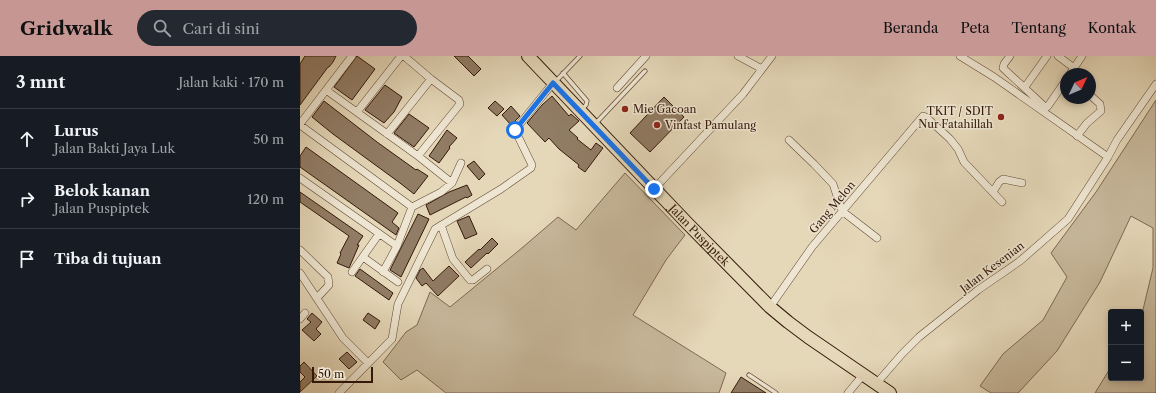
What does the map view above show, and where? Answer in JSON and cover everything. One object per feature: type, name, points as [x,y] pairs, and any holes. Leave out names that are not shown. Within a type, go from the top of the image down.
[{"type":"main road","name":"Jalan Puspiptek","points":[[530,57],[593,126],[770,307],[788,322],[862,375],[890,393]]},
{"type":"street","points":[[352,56],[300,125],[412,207]]},
{"type":"street","points":[[357,112],[401,56]]},
{"type":"street","points":[[404,56],[459,100],[460,104],[418,156]]},
{"type":"street","points":[[617,88],[646,56]]},
{"type":"street","points":[[738,56],[762,69]]},
{"type":"street","points":[[654,189],[743,94],[772,56]]},
{"type":"street","points":[[960,56],[1108,157]]},
{"type":"street","points":[[1010,56],[1003,68],[1046,107],[1060,88]]},
{"type":"street","points":[[1025,87],[1047,56]]},
{"type":"street","points":[[1058,56],[1069,68]]},
{"type":"street","points":[[1074,68],[1082,56]]},
{"type":"street","points":[[1007,87],[1014,77]]},
{"type":"street","points":[[387,134],[431,79]]},
{"type":"street","points":[[339,393],[392,339],[398,304],[433,231],[531,168],[532,165],[515,130],[553,83]]},
{"type":"street","name":"Jalan Kesenian","points":[[876,384],[919,337],[978,290],[1020,261],[1068,219],[1108,157],[1117,140],[1156,84]]},
{"type":"street","points":[[326,90],[418,156],[452,183]]},
{"type":"street","points":[[1077,136],[1087,122],[1100,111],[1100,104],[1096,100]]},
{"type":"street","name":"Gang Melon","points":[[770,307],[812,247],[923,116],[950,139],[958,149],[964,162],[993,192]]},
{"type":"street","points":[[789,140],[833,184],[842,211],[877,238]]},
{"type":"street","points":[[383,272],[396,246],[412,207],[441,192],[452,183],[461,163]]},
{"type":"street","points":[[300,178],[396,246]]},
{"type":"street","points":[[1002,202],[993,192],[999,182],[1003,179],[1022,183]]},
{"type":"street","points":[[441,225],[453,259],[470,280],[473,280],[488,269]]},
{"type":"street","points":[[352,272],[379,234]]},
{"type":"street","points":[[300,250],[328,277],[329,285],[317,298]]},
{"type":"street","points":[[363,257],[398,282]]},
{"type":"street","points":[[300,273],[340,335],[368,363]]},
{"type":"street","points":[[300,319],[305,313]]},
{"type":"street","points":[[848,393],[862,375]]},
{"type":"lane","points":[[553,83],[580,56]]},
{"type":"lane","points":[[593,126],[645,71]]},
{"type":"lane","points":[[563,73],[587,101],[586,105],[580,112]]},
{"type":"lane","points":[[749,375],[776,393]]},
{"type":"shaded area","points":[[1156,100],[1156,393],[1095,393],[1108,372],[1108,381],[1144,381],[1143,309],[1153,268],[1153,228],[1131,216],[1100,282],[1057,351],[1018,393],[991,393],[980,386],[1003,354],[1043,320],[1067,277],[1051,253],[1096,192]]},
{"type":"shaded area","points":[[625,173],[685,235],[666,260],[633,315],[726,373],[719,393],[446,393],[417,370],[401,380],[383,362],[406,332],[417,325],[430,292],[450,307],[558,217],[576,230]]},
{"type":"building","points":[[305,56],[336,56],[300,105],[300,64]]},
{"type":"building","points":[[357,56],[375,69],[352,100],[334,87]]},
{"type":"building","points":[[454,56],[468,56],[481,69],[474,76]]},
{"type":"building","points":[[385,85],[402,97],[394,112],[384,123],[365,110]]},
{"type":"building","points":[[552,96],[569,116],[571,114],[579,121],[569,130],[578,138],[577,139],[591,150],[596,143],[603,148],[585,172],[549,138],[545,142],[527,123],[542,105]]},
{"type":"building","name":"Vinfast Pamulang","points":[[664,97],[684,117],[650,152],[630,133]]},
{"type":"building","points":[[324,101],[377,142],[416,170],[417,169],[428,176],[414,194],[312,117]]},
{"type":"building","points":[[495,101],[504,109],[497,116],[488,108]]},
{"type":"building","points":[[511,106],[520,116],[511,125],[502,115]]},
{"type":"building","points":[[409,114],[429,128],[414,147],[394,133]]},
{"type":"building","points":[[447,130],[457,138],[449,147],[450,148],[439,163],[429,156]]},
{"type":"building","points":[[306,147],[398,213],[392,222],[399,228],[396,235],[300,167],[300,156]]},
{"type":"building","points":[[474,161],[485,174],[479,180],[467,166]]},
{"type":"building","points":[[467,185],[472,195],[430,215],[426,205],[449,192]]},
{"type":"building","points":[[300,192],[363,236],[357,245],[359,245],[349,268],[337,263],[341,254],[340,253],[349,236],[300,202]]},
{"type":"building","points":[[418,214],[429,219],[401,277],[390,270]]},
{"type":"building","points":[[469,216],[477,234],[465,239],[457,221]]},
{"type":"building","points":[[492,238],[498,244],[471,268],[465,262]]},
{"type":"building","points":[[449,266],[459,276],[438,296],[426,283],[422,286],[416,278],[420,270],[423,268],[433,281]]},
{"type":"building","points":[[360,269],[393,293],[389,300],[355,276]]},
{"type":"building","points":[[312,313],[322,322],[316,329],[321,334],[314,341],[302,330],[311,322],[307,319]]},
{"type":"building","points":[[368,313],[380,321],[375,329],[363,320]]},
{"type":"building","points":[[347,352],[357,362],[349,369],[339,359]]},
{"type":"building","points":[[304,362],[317,376],[300,392],[300,382],[305,377],[300,372],[300,366]]},
{"type":"building","points":[[741,377],[766,393],[731,393]]},
{"type":"place","name":"Mie Gacoan","points":[[625,109]]},
{"type":"place","name":"TKIT / SDIT Nur Fatahillah","points":[[1001,117]]},
{"type":"place","name":"Vinfast Pamulang","points":[[657,125]]},
{"type":"route","points":[[515,130],[553,83],[654,189]]}]
